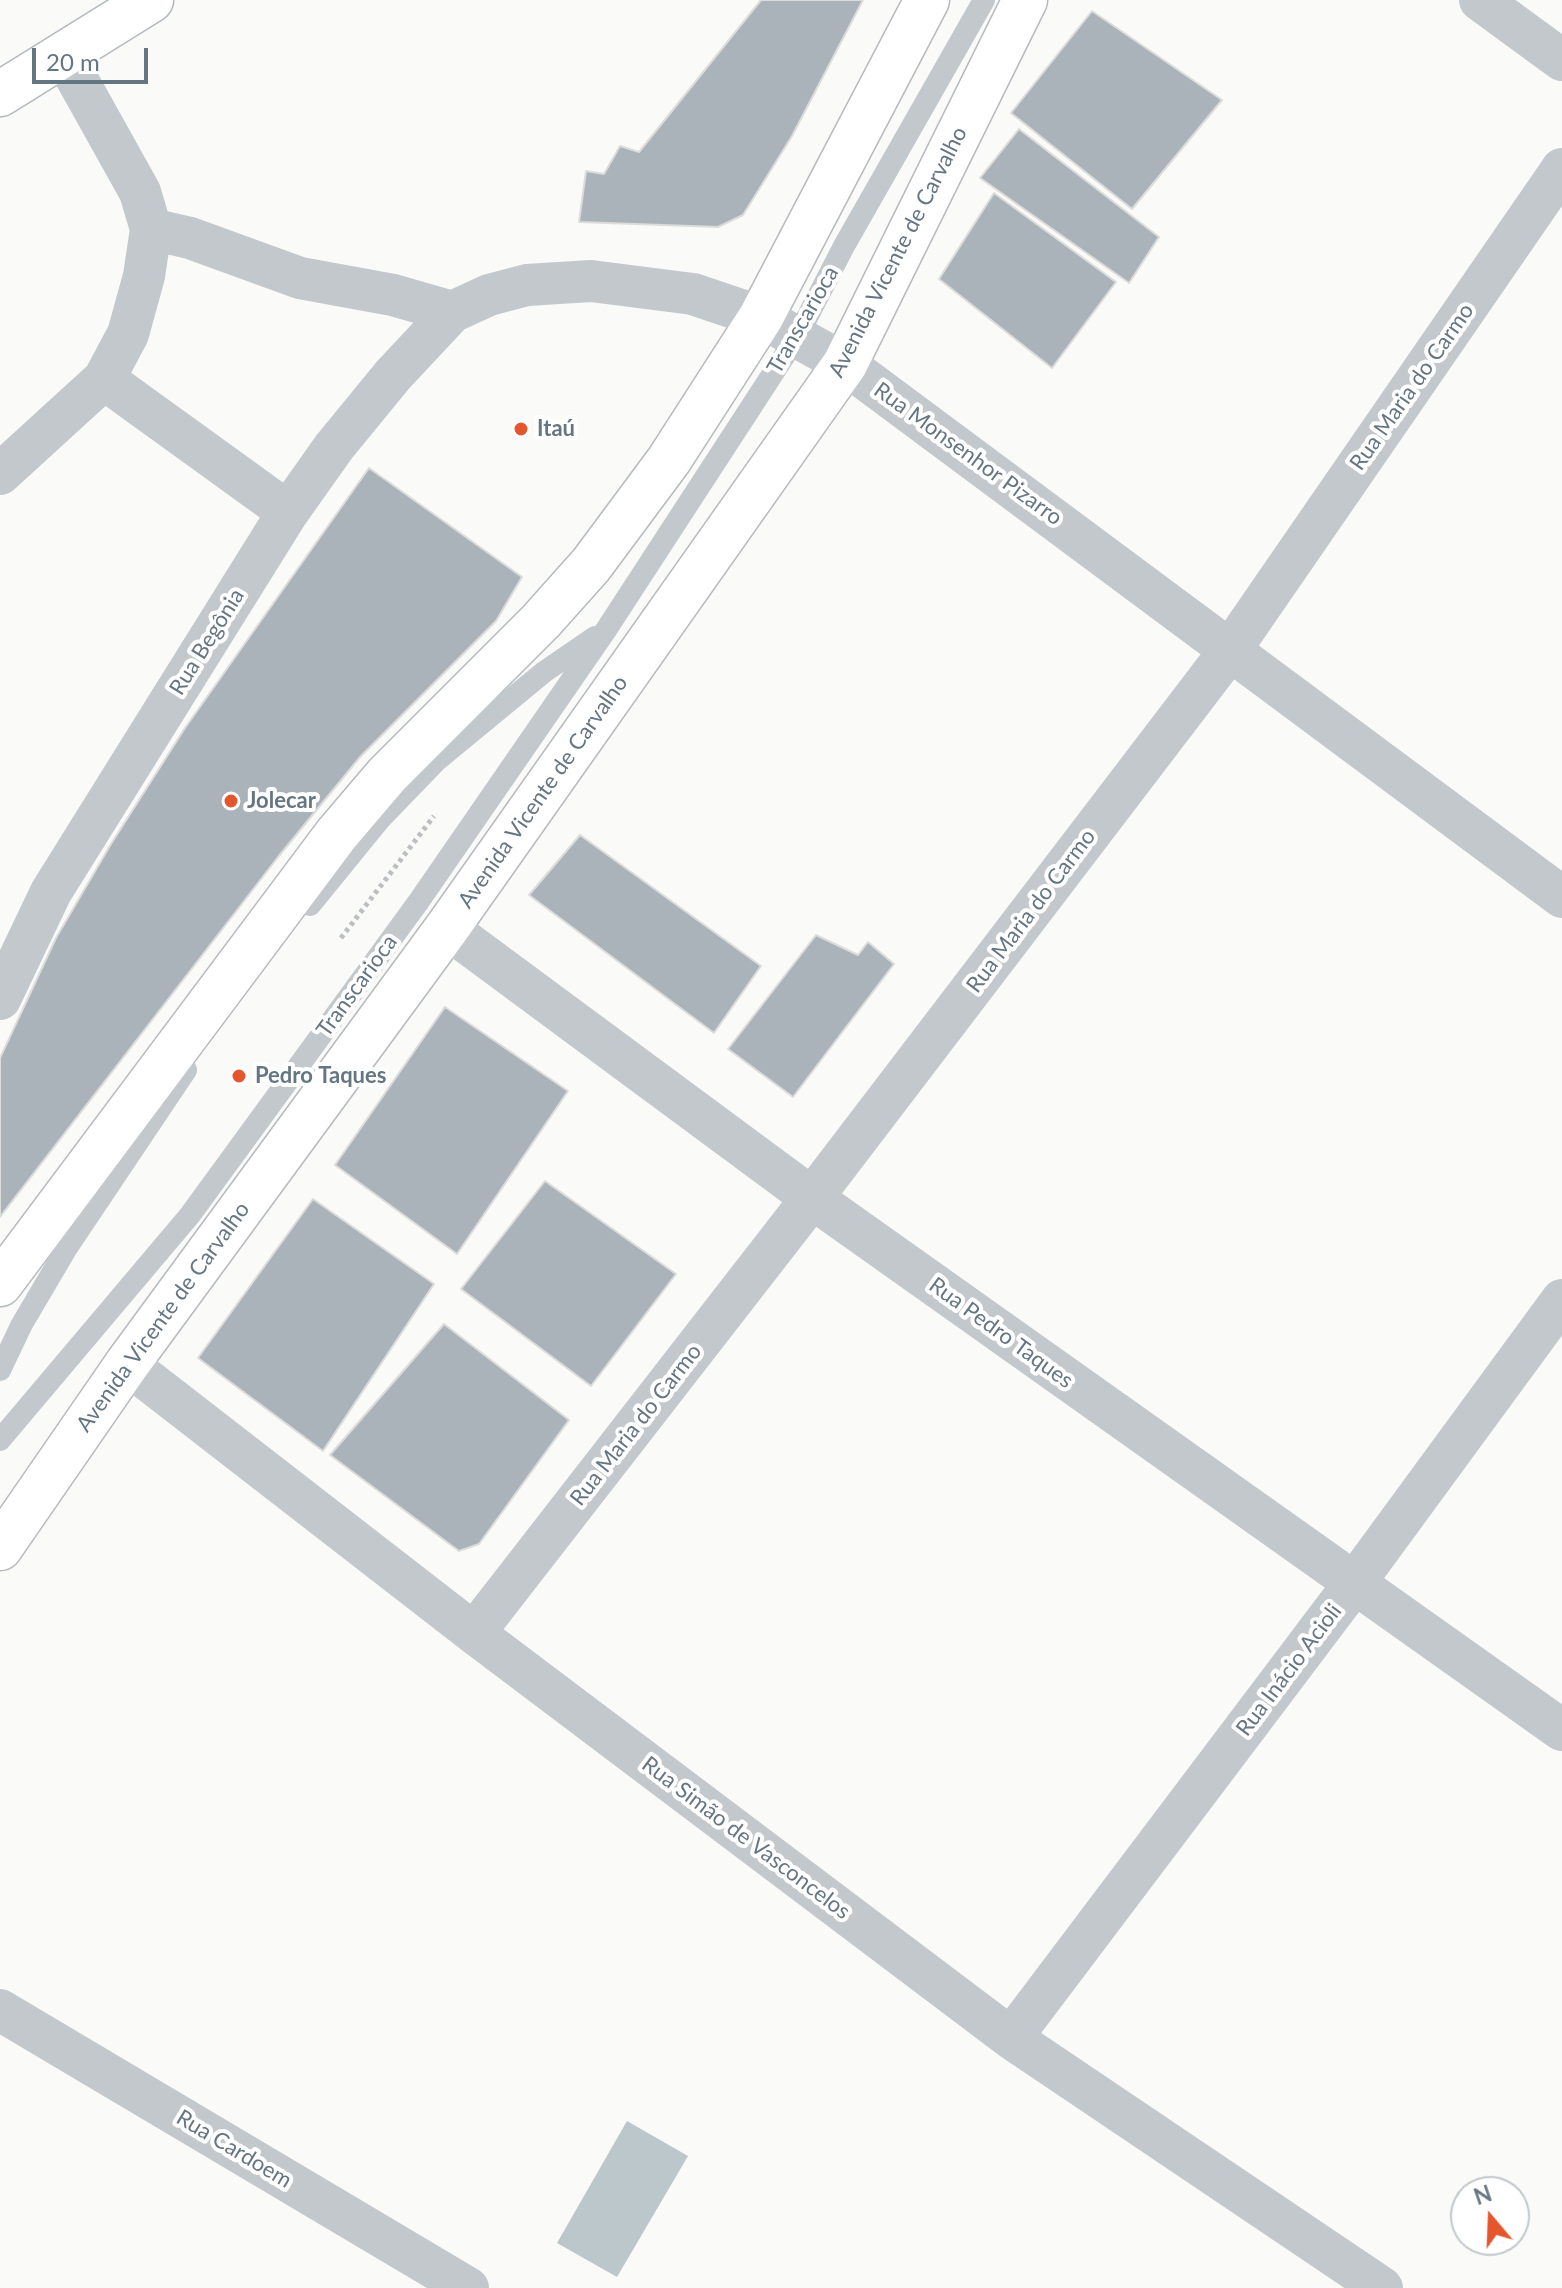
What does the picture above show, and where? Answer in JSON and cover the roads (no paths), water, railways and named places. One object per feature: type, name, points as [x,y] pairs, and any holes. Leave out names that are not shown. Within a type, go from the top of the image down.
[{"type":"main road","points":[[0,94],[151,0]]},
{"type":"main road","points":[[0,1284],[336,835],[387,775],[541,621],[591,565],[669,460],[780,326],[927,0]]},
{"type":"main road","name":"Avenida Vicente de Carvalho","points":[[0,1548],[127,1364],[447,928],[845,364],[1025,0]]},
{"type":"street","points":[[1480,0],[1562,60]]},
{"type":"street","points":[[0,474],[104,379],[128,334],[144,276],[151,229],[140,192],[63,54]]},
{"type":"street","name":"Rua Maria do Carmo","points":[[474,1633],[812,1198],[1231,649],[1562,169]]},
{"type":"street","points":[[151,229],[190,238],[300,278],[393,295],[452,312]]},
{"type":"street","name":"Rua Monsenhor Pizarro","points":[[452,312],[489,295],[527,285],[591,281],[693,294],[780,326],[845,364],[1562,897]]},
{"type":"street","name":"Rua Begônia","points":[[0,999],[51,892],[288,512],[334,447],[393,375],[452,312]]},
{"type":"street","points":[[104,379],[288,512]]},
{"type":"street","name":"Rua Pedro Taques","points":[[447,928],[812,1198],[1353,1585],[1562,1730]]},
{"type":"street","name":"Rua Inácio Acioli","points":[[1011,2038],[1353,1585],[1562,1300]]},
{"type":"street","name":"Rua Simão de Vasconcelos","points":[[127,1364],[474,1633],[1011,2038],[1382,2288]]},
{"type":"street","name":"Rua Cardoem","points":[[0,2010],[468,2288]]},
{"type":"lane","name":"Transcarioca","points":[[0,1440],[190,1215],[419,901],[606,630],[780,326],[844,246],[984,0]]},
{"type":"lane","name":"Transcarioca","points":[[0,1370],[22,1324],[68,1246],[199,1050],[351,854],[436,761],[544,672],[606,630]]},
{"type":"place","name":"Itaú","points":[[521,429]]},
{"type":"place","name":"Jolecar","points":[[231,801]]},
{"type":"place","name":"Pedro Taques","points":[[239,1076]]}]
